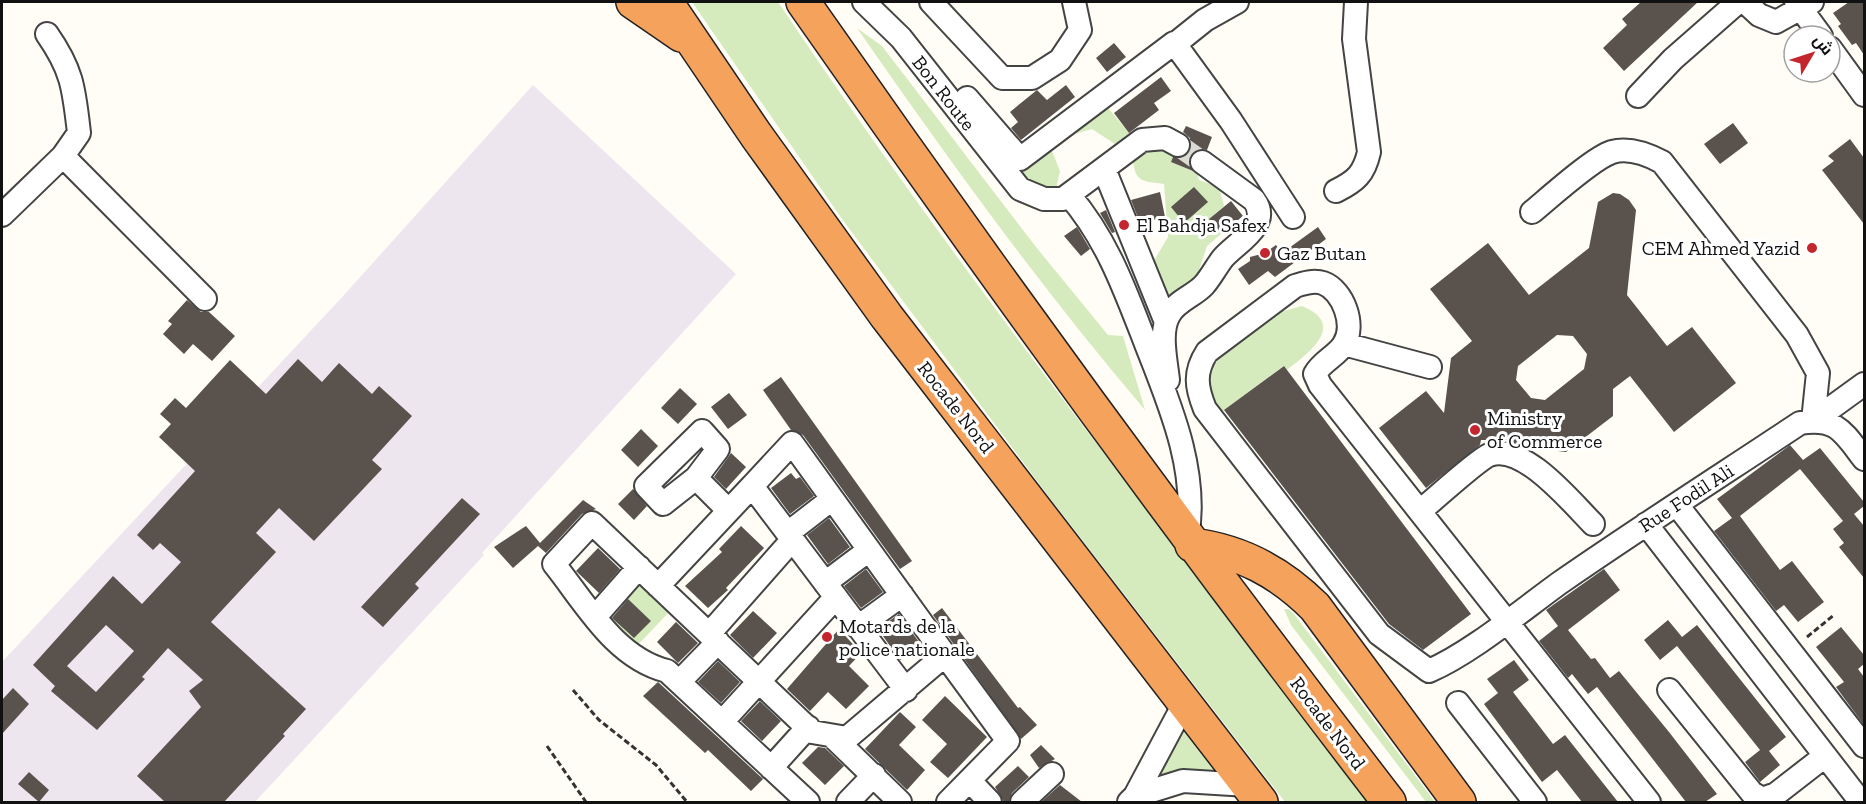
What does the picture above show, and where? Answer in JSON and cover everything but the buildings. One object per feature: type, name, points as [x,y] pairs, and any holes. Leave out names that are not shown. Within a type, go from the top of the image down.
[{"type":"highway","points":[[633,2],[696,46]]},
{"type":"highway","name":"Rocade Nord","points":[[666,2],[887,317],[1255,794]]},
{"type":"highway","name":"Rocade Nord","points":[[803,2],[923,174],[1190,541],[1389,802]]},
{"type":"highway","points":[[1190,541],[1246,558],[1265,567],[1300,591],[1315,607],[1459,802]]},
{"type":"street","name":"Bon Route","points":[[864,2],[908,46],[1020,189],[1050,201],[1069,195]]},
{"type":"street","points":[[884,2],[1020,159],[1205,20],[1237,2]]},
{"type":"street","points":[[931,2],[1002,78],[1032,78],[1060,60],[1080,30],[1074,2]]},
{"type":"street","points":[[1336,191],[1356,181],[1365,168],[1369,152],[1354,39],[1356,2]]},
{"type":"street","points":[[1638,96],[1673,60],[1738,2]]},
{"type":"street","points":[[1745,2],[1759,15],[1776,22],[1803,4],[1814,24]]},
{"type":"street","points":[[2,215],[63,156],[80,133],[74,91],[66,60],[47,34]]},
{"type":"street","points":[[1174,43],[1231,122],[1293,217]]},
{"type":"street","points":[[1842,65],[1864,95]]},
{"type":"street","points":[[1171,408],[1108,250],[1086,215],[1069,195],[1142,140],[1166,138],[1178,145]]},
{"type":"street","points":[[1532,212],[1582,172],[1612,152],[1643,152],[1662,162],[1797,335],[1818,373],[1813,421],[1830,422],[1842,430],[1864,459]]},
{"type":"street","points":[[63,156],[206,299]]},
{"type":"street","points":[[1166,322],[1172,310],[1203,286],[1227,254],[1255,228],[1259,219],[1259,208],[1254,200],[1202,162]]},
{"type":"street","points":[[1104,169],[1166,322],[1165,354],[1171,408],[1185,466]]},
{"type":"street","name":"Rue Fodil Ali","points":[[1344,344],[1347,316],[1342,301],[1333,290],[1322,283],[1309,282],[1295,286],[1207,352],[1197,367],[1197,390],[1205,409],[1379,634],[1429,671],[1449,663],[1646,524],[1800,423],[1813,421],[1864,384]]},
{"type":"street","points":[[1190,541],[1191,511],[1174,329],[1181,309],[1194,293]]},
{"type":"street","points":[[1430,367],[1344,344],[1320,364],[1315,374],[1320,385],[1649,802]]},
{"type":"street","points":[[658,586],[792,444],[1008,741],[948,802]]},
{"type":"street","points":[[1420,511],[1489,455],[1504,454],[1528,461],[1593,524]]},
{"type":"street","points":[[696,478],[728,510]]},
{"type":"street","points":[[752,486],[906,690]]},
{"type":"street","points":[[679,682],[791,536],[832,499]]},
{"type":"street","points":[[1677,504],[1864,746]]},
{"type":"street","points":[[808,802],[667,671],[649,666],[616,643],[595,617],[555,564],[592,523],[812,732],[847,738],[945,655]]},
{"type":"street","points":[[1646,524],[1862,802]]},
{"type":"street","points":[[722,722],[759,681],[830,590],[869,550]]},
{"type":"street","points":[[595,617],[639,567]]},
{"type":"street","points":[[858,627],[902,595]]},
{"type":"street","points":[[1669,690],[1752,793],[1762,799],[1776,794],[1825,756]]},
{"type":"street","points":[[1458,703],[1535,802]]},
{"type":"street","points":[[1132,799],[1184,704]]},
{"type":"street","points":[[771,768],[808,727]]},
{"type":"street","points":[[832,736],[900,802]]},
{"type":"street","points":[[1022,802],[1052,774]]},
{"type":"street","points":[[848,802],[874,775]]},
{"type":"street","points":[[970,781],[990,802]]},
{"type":"street","points":[[1132,799],[1183,781],[1255,794]]},
{"type":"path","points":[[1807,637],[1834,615]]},
{"type":"path","points":[[573,690],[599,720],[656,765],[687,802]]},
{"type":"path","points":[[547,746],[586,802]]},
{"type":"shaded area","points":[[533,85],[736,274],[482,553],[484,555],[255,802],[2,802],[2,662],[344,295]]},
{"type":"green space","points":[[692,2],[778,2],[848,105],[994,307],[1372,802],[1285,802],[1049,497],[842,219]]},
{"type":"green space","points":[[857,28],[882,46],[1036,247],[1108,335],[1123,336],[1145,410],[1106,364],[996,222]]},
{"type":"green space","points":[[1108,108],[1129,133],[1115,144],[1092,129],[1075,134],[1052,151],[1060,171],[1054,197],[1013,180]]},
{"type":"green space","points":[[1170,149],[1175,153],[1171,162],[1197,173],[1199,180],[1219,187],[1224,206],[1209,219],[1221,234],[1207,246],[1197,276],[1163,305],[1152,264],[1168,237],[1164,184],[1142,180],[1138,177],[1133,158],[1146,152]]},
{"type":"green space","points":[[1302,306],[1315,314],[1322,322],[1323,330],[1320,339],[1305,356],[1287,370],[1283,366],[1219,414],[1203,372],[1280,312]]},
{"type":"green space","points":[[641,581],[671,610],[633,650],[603,621]]},
{"type":"green space","points":[[1284,609],[1289,609],[1294,614],[1435,802],[1426,802],[1291,625]]},
{"type":"green space","points":[[1183,730],[1215,772],[1150,780]]},
{"type":"tunnel","points":[[1178,145],[1202,162]]},
{"type":"place","name":"El Bahdja Safex","points":[[1124,225]]},
{"type":"place","name":"CEM Ahmed Yazid","points":[[1812,248]]},
{"type":"place","name":"Gaz Butan","points":[[1265,253]]},
{"type":"place","name":"Ministry of Commerce","points":[[1475,430]]},
{"type":"place","name":"Motards de la police nationale","points":[[827,637]]}]
